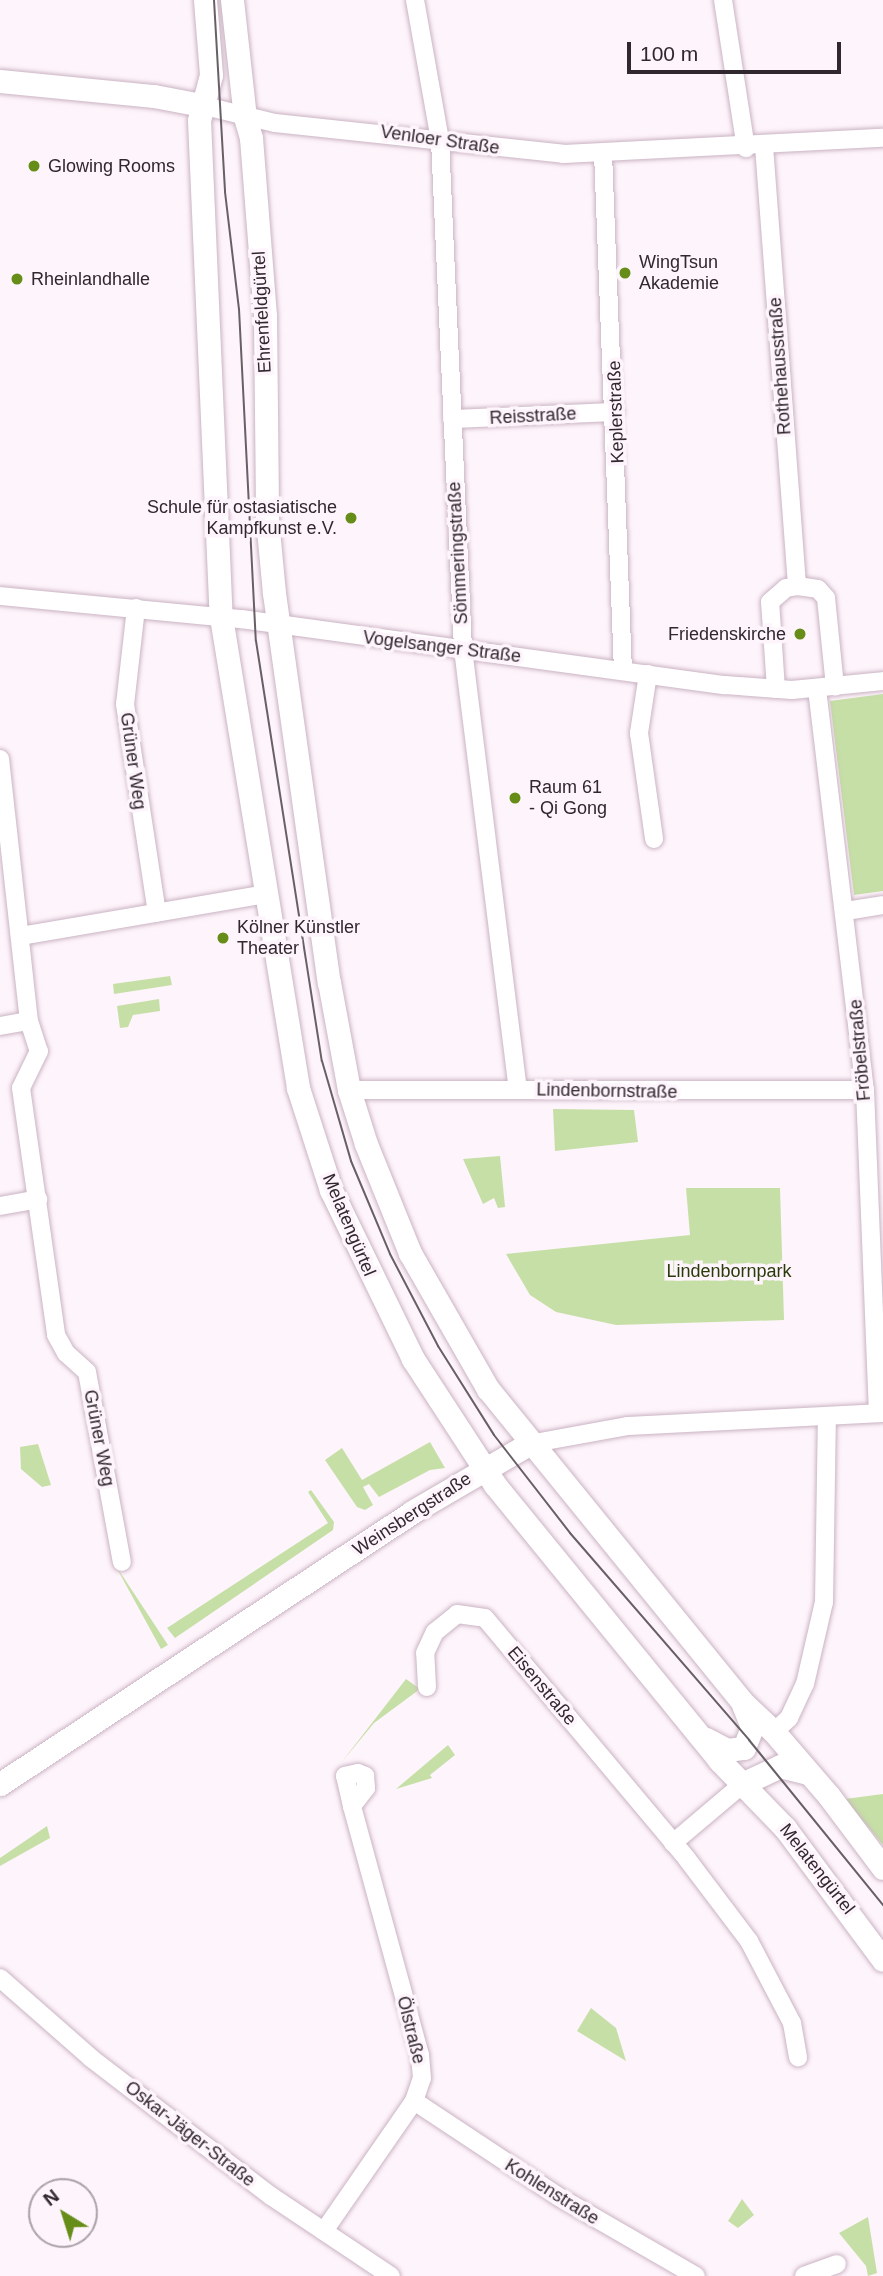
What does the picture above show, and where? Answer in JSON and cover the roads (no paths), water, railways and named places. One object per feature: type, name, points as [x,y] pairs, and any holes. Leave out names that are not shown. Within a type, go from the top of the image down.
[{"type":"main road","points":[[205,0],[211,75],[201,105],[215,538],[221,617]]},
{"type":"main road","name":"Ehrenfeldgürtel","points":[[232,0],[245,117],[251,138],[265,316],[267,519],[279,626]]},
{"type":"main road","name":"Venloer Straße","points":[[0,81],[154,96],[201,105]]},
{"type":"main road","name":"Melatengürtel","points":[[221,617],[300,1094],[333,1196],[413,1359],[482,1467],[701,1736],[851,1911],[883,1959]]},
{"type":"main road","name":"Melatengürtel","points":[[279,626],[329,982],[349,1090],[383,1190],[410,1253],[469,1360],[529,1444],[743,1703],[775,1732],[883,1868]]},
{"type":"main road","name":"Weinsbergstraße","points":[[0,1784],[482,1467],[529,1444]]},
{"type":"main road","name":"Melatengürtel","points":[[701,1736],[727,1750],[744,1748],[752,1727],[743,1703]]},
{"type":"main road","points":[[744,1783],[780,1766],[808,1773]]},
{"type":"street","name":"Sömmeringstraße","points":[[415,0],[440,140],[463,649],[518,1089]]},
{"type":"street","name":"Rothehausstraße","points":[[723,0],[755,147],[797,586]]},
{"type":"street","name":"Venloer Straße","points":[[201,105],[245,117],[524,152],[603,153],[755,147],[883,138]]},
{"type":"street","name":"Keplerstraße","points":[[603,153],[623,671]]},
{"type":"street","name":"Reisstraße","points":[[452,419],[615,412]]},
{"type":"street","points":[[776,689],[770,602],[786,588],[797,586],[818,589],[826,598],[835,687]]},
{"type":"street","name":"Vogelsanger Straße","points":[[0,596],[221,617],[776,689],[817,689],[883,681]]},
{"type":"street","name":"Grüner Weg","points":[[136,608],[125,705],[157,913]]},
{"type":"street","points":[[649,674],[639,733],[654,839]]},
{"type":"street","name":"Fröbelstraße","points":[[817,689],[846,911],[865,1090],[881,1413]]},
{"type":"street","name":"Grüner Weg","points":[[0,760],[29,1021],[38,1051],[20,1088],[56,1335],[66,1353],[86,1372],[122,1562]]},
{"type":"street","points":[[20,936],[265,894]]},
{"type":"street","points":[[846,911],[883,905]]},
{"type":"street","points":[[0,1026],[29,1021]]},
{"type":"street","name":"Lindenbornstraße","points":[[349,1090],[865,1090]]},
{"type":"street","points":[[0,1206],[38,1199]]},
{"type":"street","name":"Weinsbergstraße","points":[[529,1444],[628,1426],[881,1413]]},
{"type":"street","points":[[775,1732],[789,1718],[805,1684],[824,1602],[827,1417]]},
{"type":"street","name":"Eisenstraße","points":[[427,1687],[425,1653],[435,1632],[457,1614],[485,1618],[673,1843],[767,1971],[792,2023],[798,2057]]},
{"type":"street","points":[[673,1843],[744,1783]]},
{"type":"street","name":"Ölstraße","points":[[324,2231],[414,2101],[422,2078],[419,2055],[352,1806]]},
{"type":"street","name":"Oskar-Jäger-Straße","points":[[0,1979],[113,2074],[271,2196],[391,2276]]},
{"type":"street","name":"Kohlenstraße","points":[[414,2101],[559,2197],[696,2276]]},
{"type":"street","points":[[804,2276],[837,2264]]},
{"type":"tram line","points":[[214,0],[225,192],[239,309],[256,641],[322,1061],[351,1161],[390,1254],[438,1346],[494,1435],[570,1533],[749,1740],[883,1905]]},
{"type":"place","name":"Glowing Rooms","points":[[34,166]]},
{"type":"place","name":"WingTsun Akademie","points":[[625,273]]},
{"type":"place","name":"Rheinlandhalle","points":[[17,279]]},
{"type":"place","name":"Schule für ostasiatische Kampfkunst e.V.","points":[[351,518]]},
{"type":"place","name":"Friedenskirche","points":[[800,634]]},
{"type":"place","name":"Raum 61 - Qi Gong","points":[[515,798]]},
{"type":"place","name":"Kölner Künstler Theater","points":[[223,938]]},
{"type":"park label","name":"Lindenbornpark","points":[[729,1271]]}]
